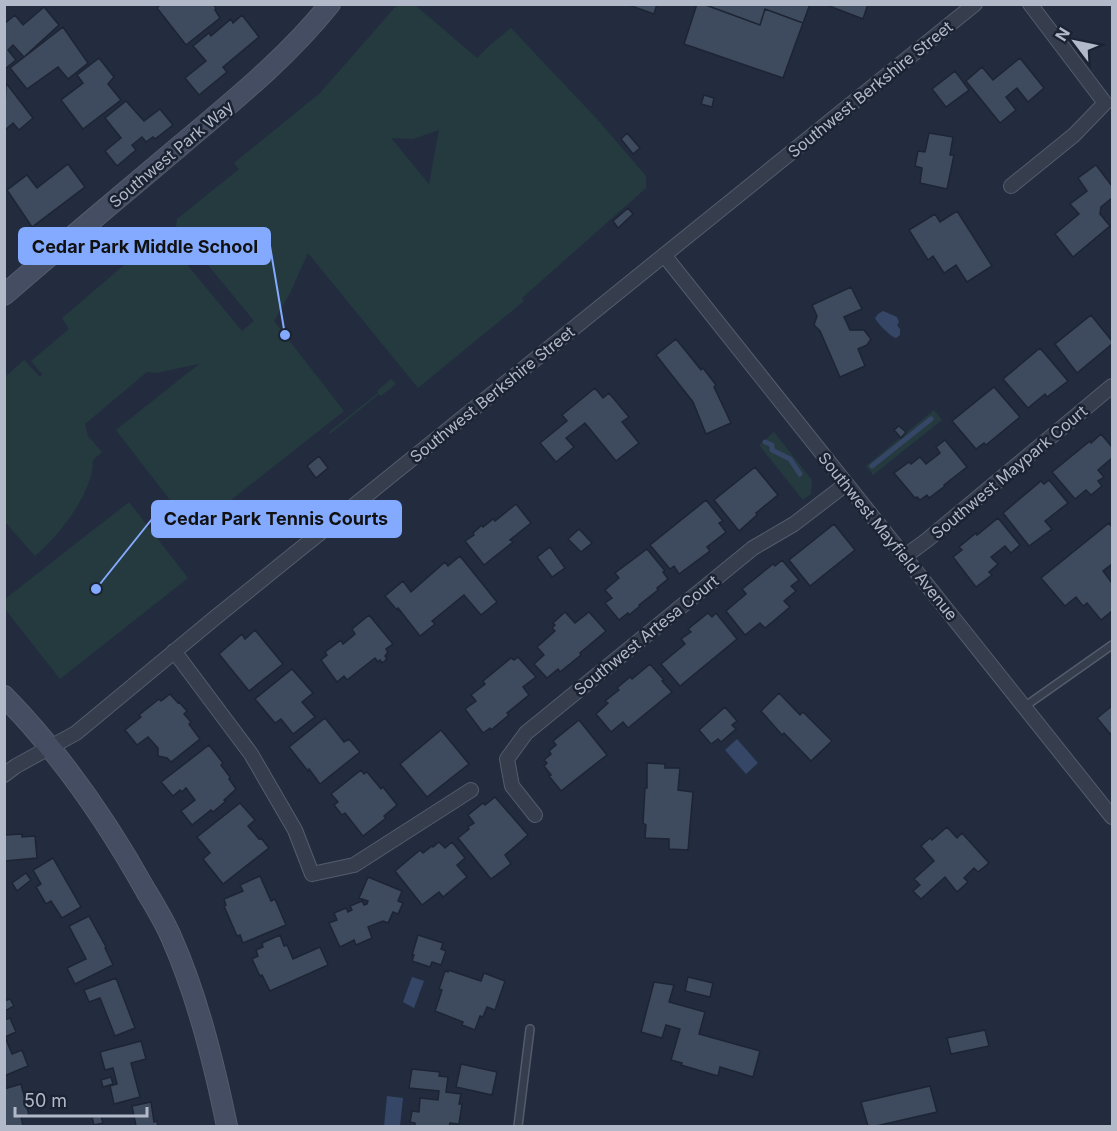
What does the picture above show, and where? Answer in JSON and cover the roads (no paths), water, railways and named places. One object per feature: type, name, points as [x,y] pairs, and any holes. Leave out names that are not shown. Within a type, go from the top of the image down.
[{"type":"main road","name":"Southwest Park Way","points":[[4,295],[242,94],[301,37],[330,4]]},
{"type":"main road","points":[[4,696],[50,747],[83,791],[124,851],[172,938],[209,1046],[227,1126]]},
{"type":"street","name":"Southwest Berkshire Street","points":[[4,775],[14,767],[76,733],[174,651],[975,4]]},
{"type":"street","points":[[1011,186],[1074,135],[1105,103],[1030,4]]},
{"type":"street","name":"Southwest Mayfield Avenue","points":[[664,255],[1113,817]]},
{"type":"street","name":"Southwest Maypark Court","points":[[904,558],[1113,386]]},
{"type":"street","name":"Southwest Artesa Court","points":[[535,815],[512,786],[507,759],[526,733],[753,548],[794,524],[846,484]]},
{"type":"street","points":[[174,651],[250,754],[295,830],[312,874],[354,865],[471,790]]},
{"type":"lane","points":[[1024,707],[1113,645]]},
{"type":"lane","points":[[518,1126],[530,1029]]},
{"type":"water","points":[[883,311],[897,317],[900,335],[896,338],[884,330],[875,318]]},
{"type":"water","points":[[737,739],[758,763],[746,774],[725,750]]},
{"type":"water","points":[[412,977],[424,981],[414,1008],[403,1002]]},
{"type":"water","points":[[387,1096],[403,1098],[400,1126],[384,1126]]},
{"type":"waterway","points":[[872,466],[931,419]]},
{"type":"waterway","points":[[765,442],[772,445],[772,450],[790,459],[800,474]]},
{"type":"place","name":"Cedar Park Middle School","points":[[285,335]]},
{"type":"place","name":"Cedar Park Tennis Courts","points":[[96,589]]}]
